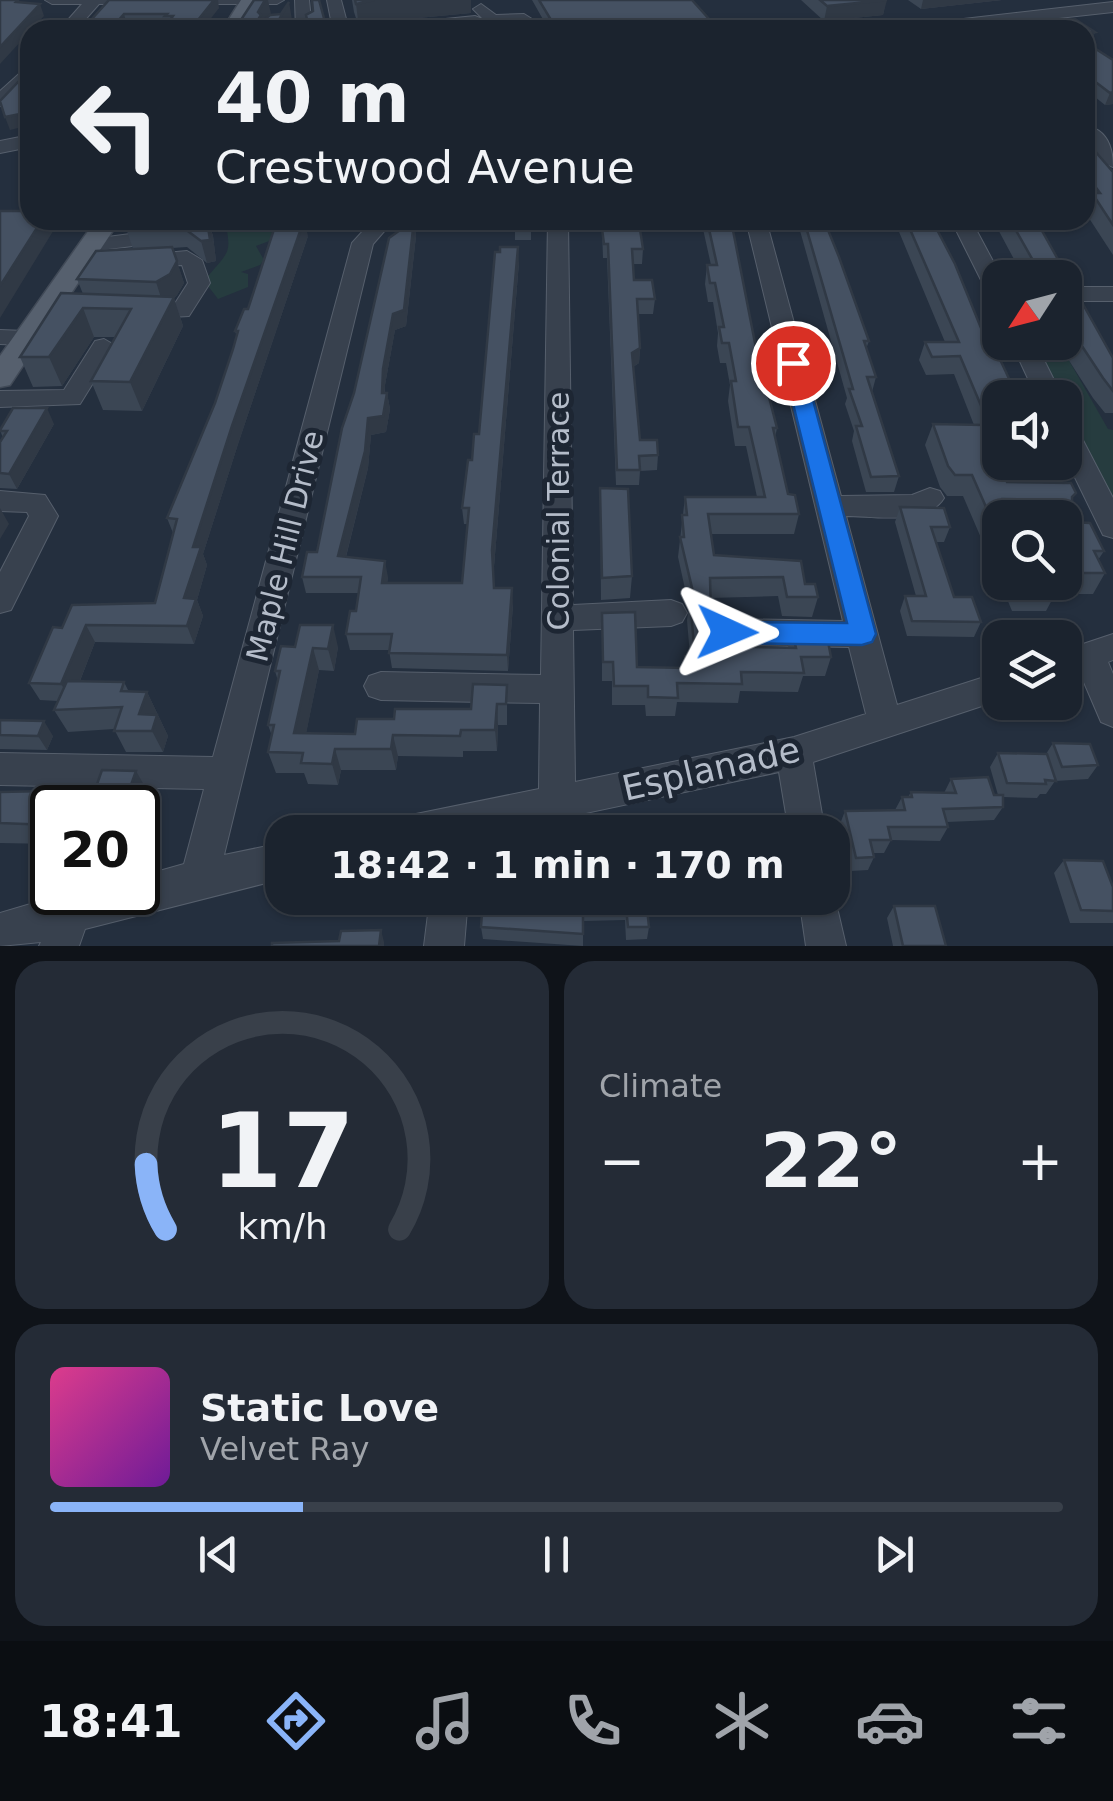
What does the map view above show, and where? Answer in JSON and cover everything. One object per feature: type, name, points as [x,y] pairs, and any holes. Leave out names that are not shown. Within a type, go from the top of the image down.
[{"type":"main road","points":[[0,378],[11,342],[46,310],[102,230]]},
{"type":"street","points":[[52,0],[250,1],[280,5]]},
{"type":"street","points":[[75,20],[94,0]]},
{"type":"street","points":[[976,20],[1113,7]]},
{"type":"street","points":[[447,20],[478,15],[492,20]]},
{"type":"street","points":[[0,101],[20,80]]},
{"type":"street","points":[[86,254],[200,230]]},
{"type":"street","name":"Maple Hill Drive","points":[[199,879],[363,242],[374,230]]},
{"type":"street","name":"Colonial Terrace","points":[[557,803],[558,230]]},
{"type":"street","points":[[759,230],[885,723]]},
{"type":"street","points":[[967,230],[983,260]]},
{"type":"street","points":[[86,254],[187,258],[194,265],[199,283],[181,311],[170,315],[116,312]]},
{"type":"street","points":[[1082,294],[1113,294]]},
{"type":"street","points":[[46,310],[81,312]]},
{"type":"street","points":[[0,399],[71,398],[104,346]]},
{"type":"street","points":[[1082,463],[1113,528],[1082,528]]},
{"type":"street","points":[[830,506],[916,505],[930,498]]},
{"type":"street","points":[[0,501],[35,502],[43,508],[44,516],[0,601]]},
{"type":"street","points":[[557,618],[670,614]]},
{"type":"street","points":[[727,632],[862,634]]},
{"type":"street","points":[[1089,656],[1113,712]]},
{"type":"street","points":[[381,686],[558,689]]},
{"type":"street","name":"Esplanade","points":[[508,815],[794,753],[982,692]]},
{"type":"street","points":[[794,753],[804,815]]},
{"type":"street","points":[[0,769],[226,773]]},
{"type":"street","points":[[0,933],[65,929],[199,879],[265,865]]},
{"type":"street","points":[[444,946],[447,915]]},
{"type":"street","points":[[821,915],[826,946]]},
{"type":"green space","points":[[227,230],[282,230],[277,238],[256,246],[264,260],[241,272],[248,274],[248,287],[218,299],[208,286],[208,276],[227,250]]},
{"type":"green space","points":[[1040,360],[1069,360],[1080,380],[1051,380]]},
{"type":"green space","points":[[1082,383],[1108,429],[1113,430],[1113,527],[1082,450]]},
{"type":"building","points":[[0,0],[40,4],[25,20],[20,20],[20,26],[0,47]]},
{"type":"building","points":[[109,0],[214,0],[198,20],[170,20],[173,16],[167,14],[124,14],[119,20],[91,20]]},
{"type":"building","points":[[254,0],[265,0],[258,20],[241,20]]},
{"type":"building","points":[[312,0],[319,0],[324,20],[307,20],[306,15],[313,11]]},
{"type":"building","points":[[539,0],[692,0],[709,19],[698,20],[551,20]]},
{"type":"building","points":[[820,0],[887,0],[827,6]]},
{"type":"building","points":[[289,2],[279,20],[264,20],[270,15],[281,14]]},
{"type":"building","points":[[1095,48],[1113,60],[1110,93],[1095,82]]},
{"type":"building","points":[[20,80],[20,114],[5,117],[0,101]]},
{"type":"building","points":[[1095,151],[1113,172],[1113,225],[1095,198],[1095,193],[1100,193],[1095,186]]},
{"type":"building","points":[[0,211],[20,211],[20,230],[36,230],[0,286]]},
{"type":"building","points":[[186,230],[208,230],[210,240],[201,241]]},
{"type":"building","points":[[274,230],[301,230],[193,547],[201,547],[184,598],[196,599],[187,626],[86,625],[61,684],[29,683],[53,627],[62,628],[72,605],[155,603],[177,519],[167,518],[215,403],[235,331],[244,309],[248,309]]},
{"type":"building","points":[[400,230],[413,230],[404,310],[393,314],[383,369],[382,393],[387,393],[383,416],[368,418],[365,451],[338,556],[385,561],[382,583],[462,583],[469,508],[462,508],[468,460],[472,460],[474,434],[479,434],[495,252],[500,252],[500,247],[518,247],[492,550],[494,588],[512,588],[507,655],[389,653],[392,634],[346,634],[350,611],[356,611],[361,577],[302,577],[307,552],[317,552],[342,428],[354,393],[389,238]]},
{"type":"building","points":[[602,230],[640,230],[643,249],[632,249],[634,280],[652,280],[655,299],[637,299],[640,348],[632,353],[640,440],[657,440],[658,455],[639,456],[640,470],[617,470],[608,244],[604,244]]},
{"type":"building","points":[[709,230],[733,230],[788,494],[795,495],[799,514],[708,514],[714,555],[801,561],[805,584],[815,584],[818,597],[787,597],[783,577],[710,578],[711,615],[718,646],[796,648],[792,631],[826,631],[831,657],[801,657],[804,673],[741,672],[742,684],[677,683],[678,698],[648,697],[648,686],[614,686],[613,662],[603,662],[602,613],[635,612],[637,667],[686,668],[685,656],[695,656],[690,601],[693,592],[680,537],[684,537],[682,515],[687,515],[685,497],[765,497],[749,427],[738,427],[729,343],[722,343],[719,327],[724,327],[707,265],[717,265]]},
{"type":"building","points":[[807,230],[828,230],[839,257],[869,341],[864,341],[876,377],[867,377],[899,476],[871,477],[856,426],[862,426],[849,389],[853,389]]},
{"type":"building","points":[[910,230],[937,230],[982,330],[982,360],[1000,360],[1010,380],[982,380],[982,408],[960,356],[932,357],[925,342],[959,342]]},
{"type":"building","points":[[1016,230],[1042,230],[1058,260],[1033,260]]},
{"type":"building","points":[[172,247],[177,261],[170,274],[156,282],[77,279],[96,251]]},
{"type":"building","points":[[61,293],[174,297],[130,382],[91,381],[131,309],[83,308],[49,357],[20,357]]},
{"type":"building","points":[[1082,302],[1113,358],[1113,391],[1082,346]]},
{"type":"building","points":[[13,408],[47,408],[9,474],[0,473],[0,442],[7,431],[0,430]]},
{"type":"building","points":[[933,424],[982,425],[982,480],[1071,483],[1076,493],[1072,500],[983,500],[972,475],[955,475]]},
{"type":"building","points":[[600,488],[628,489],[632,576],[602,578]]},
{"type":"building","points":[[900,507],[944,508],[950,527],[931,527],[954,597],[972,597],[981,622],[912,621],[905,596],[926,596]]},
{"type":"building","points":[[1082,523],[1090,523],[1104,551],[1094,551],[1105,573],[1082,573]]},
{"type":"building","points":[[300,625],[333,625],[328,649],[313,648],[294,733],[355,734],[357,719],[394,719],[395,709],[471,709],[473,684],[507,685],[506,704],[497,704],[495,730],[461,730],[460,736],[393,735],[391,749],[335,749],[332,764],[301,763],[303,753],[268,752],[274,725],[268,725],[280,671],[275,671],[281,646],[295,647]]},
{"type":"building","points":[[67,681],[124,682],[121,691],[147,692],[139,714],[157,715],[152,731],[114,731],[122,707],[54,710]]},
{"type":"building","points":[[0,720],[44,721],[38,736],[0,735]]},
{"type":"building","points":[[1053,743],[1090,744],[1098,765],[1062,767]]},
{"type":"building","points":[[998,753],[1047,754],[1056,781],[1007,783]]},
{"type":"building","points":[[102,770],[136,771],[131,785],[97,785]]},
{"type":"building","points":[[988,777],[994,795],[1003,795],[1003,807],[943,809],[948,827],[888,827],[891,840],[870,840],[874,857],[856,858],[850,815],[845,811],[905,810],[902,797],[912,797],[911,792],[956,793],[951,779]]},
{"type":"building","points":[[30,791],[30,824],[0,823],[0,792]]},
{"type":"building","points":[[1064,860],[1103,861],[1113,887],[1113,911],[1081,910]]},
{"type":"building","points":[[894,906],[935,906],[946,946],[903,946]]},
{"type":"building","points":[[482,915],[583,915],[583,934],[481,927]]},
{"type":"building","points":[[627,915],[648,915],[649,927],[628,927]]},
{"type":"building","points":[[381,930],[379,946],[272,946],[339,941],[341,931]]},
{"type":"route","points":[[727,632],[862,634],[793,363]]}]
